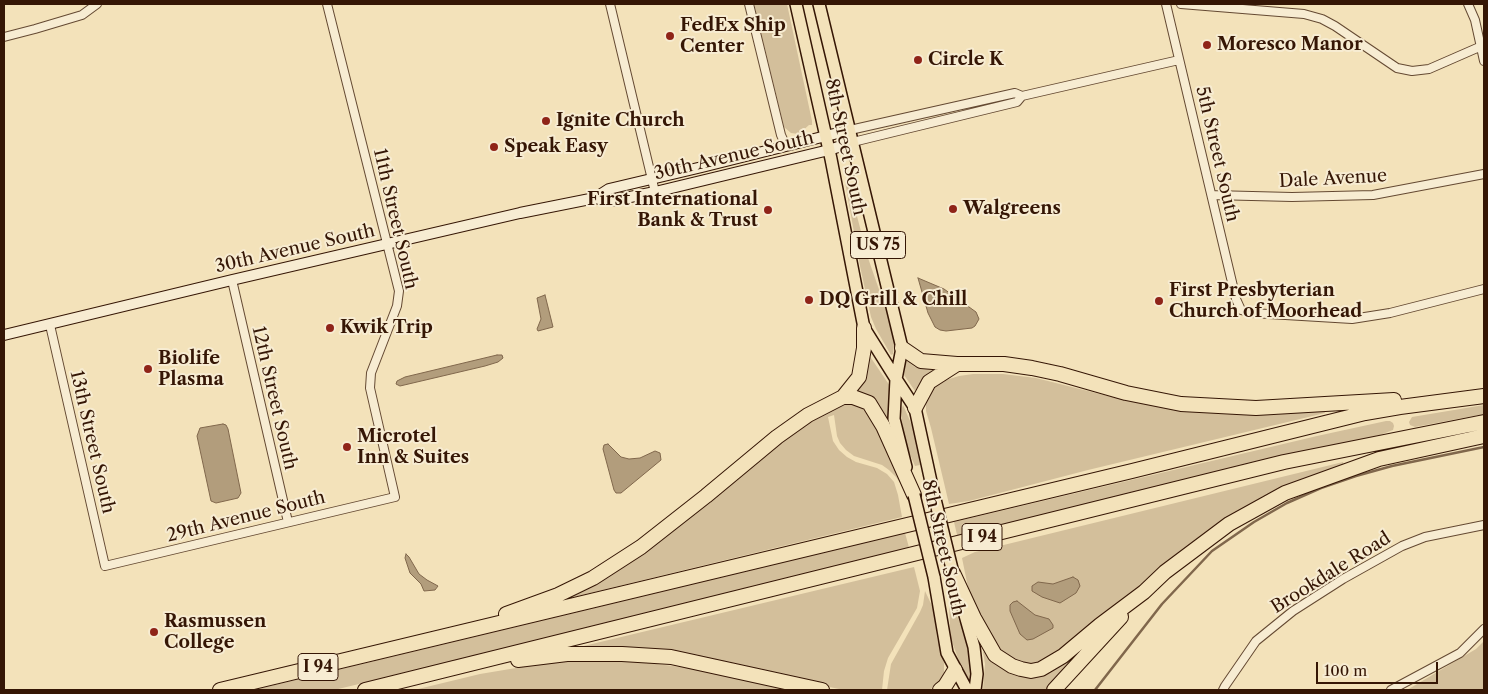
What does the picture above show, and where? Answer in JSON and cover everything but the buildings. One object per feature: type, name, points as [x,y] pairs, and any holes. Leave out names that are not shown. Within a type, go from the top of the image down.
[{"type":"highway","points":[[416,644],[558,595],[593,578],[641,548],[777,437],[808,415],[843,397],[859,378],[864,348],[864,328]]},
{"type":"highway","points":[[902,348],[921,361],[957,364],[1004,364],[1032,368],[1126,393],[1180,404],[1256,408],[1468,397]]},
{"type":"highway","points":[[915,408],[930,382],[957,364]]},
{"type":"highway","name":"I 94","points":[[220,690],[1113,476],[1365,413],[1484,396]]},
{"type":"highway","points":[[843,397],[853,397],[869,403],[883,426],[914,495]]},
{"type":"highway","name":"I 94","points":[[364,690],[1284,462],[1484,422]]},
{"type":"highway","points":[[1054,690],[1144,592],[1165,572],[1230,524],[1286,493],[1379,458],[1484,436]]},
{"type":"highway","points":[[953,573],[974,618],[995,655],[1021,670],[1041,669],[1063,656],[1144,592]]},
{"type":"highway","points":[[482,661],[511,661],[567,654],[622,654],[671,657],[822,690]]},
{"type":"highway","points":[[940,690],[956,670]]},
{"type":"main road","name":"8th Street South","points":[[796,4],[829,150],[864,328],[915,408],[953,573],[974,647],[977,674],[975,690]]},
{"type":"main road","name":"8th Street South","points":[[819,4],[902,348],[896,379],[894,419],[934,578],[947,653],[967,690]]},
{"type":"street","points":[[4,36],[82,15],[97,4]]},
{"type":"street","name":"11th Street South","points":[[327,4],[399,291],[397,306],[371,373],[370,388],[395,497]]},
{"type":"street","points":[[610,4],[655,192]]},
{"type":"street","points":[[749,4],[781,134],[786,146]]},
{"type":"street","name":"5th Street South","points":[[1166,4],[1236,299],[1241,310],[1252,313],[1352,319],[1390,313],[1484,289]]},
{"type":"street","points":[[1181,4],[1304,14],[1322,19],[1396,68],[1412,71],[1429,69],[1482,46]]},
{"type":"street","points":[[1468,4],[1482,46],[1484,61]]},
{"type":"street","name":"30th Avenue South","points":[[594,198],[609,188],[850,130],[1015,93],[1022,96],[1179,60]]},
{"type":"street","name":"30th Avenue South","points":[[4,335],[520,213],[594,198],[610,200],[655,192],[1017,102],[1022,96]]},
{"type":"street","points":[[948,108],[950,119]]},
{"type":"street","name":"Dale Avenue","points":[[1212,195],[1292,197],[1373,195],[1484,174]]},
{"type":"street","name":"12th Street South","points":[[232,280],[288,522]]},
{"type":"street","name":"13th Street South","points":[[50,324],[105,566]]},
{"type":"street","name":"29th Avenue South","points":[[105,566],[395,497]]},
{"type":"street","name":"Brookdale Road","points":[[1223,690],[1256,641],[1293,610],[1402,546],[1425,537],[1484,525]]},
{"type":"street","points":[[1391,690],[1460,653],[1484,629]]},
{"type":"shaded area","points":[[754,4],[787,4],[812,121],[812,125],[809,125],[799,134],[791,133],[784,127]]},
{"type":"shaded area","points":[[845,182],[848,182],[868,258],[893,333],[894,346],[893,354],[891,355],[871,317]]},
{"type":"shaded area","points":[[918,278],[944,289],[976,312],[979,319],[975,326],[946,331],[935,327],[928,313]]},
{"type":"shaded area","points":[[545,295],[553,327],[538,331],[541,319],[537,298]]},
{"type":"shaded area","points":[[502,355],[503,358],[498,362],[485,366],[400,386],[396,384],[397,381],[405,377]]},
{"type":"shaded area","points":[[869,355],[890,386],[889,426],[870,396],[856,390]]},
{"type":"shaded area","points":[[907,361],[915,367],[935,368],[936,370],[925,376],[915,391],[904,375],[905,362]]},
{"type":"shaded area","points":[[1003,374],[1036,378],[1112,397],[1189,410],[1273,415],[1324,410],[1325,413],[1088,470],[969,501],[949,504],[926,411],[926,403],[930,392],[937,385],[959,376]]},
{"type":"shaded area","points":[[850,404],[863,407],[874,420],[901,484],[882,465],[854,456],[846,450],[837,436],[834,415],[828,417],[833,441],[847,457],[856,462],[877,468],[887,474],[894,482],[902,517],[561,600],[813,418],[834,407]]},
{"type":"shaded area","points":[[903,405],[914,430],[920,465],[915,466],[909,452],[903,430],[901,411]]},
{"type":"shaded area","points":[[1484,405],[1484,414],[1415,427],[1410,425],[1409,422],[1412,417]]},
{"type":"shaded area","points":[[1386,421],[1393,423],[1393,430],[1380,435],[958,539],[954,522]]},
{"type":"shaded area","points":[[223,424],[228,429],[241,493],[238,498],[216,503],[211,501],[197,436],[200,428]]},
{"type":"shaded area","points":[[608,444],[621,457],[629,459],[640,458],[655,451],[660,453],[661,460],[621,493],[616,493],[603,449],[604,445]]},
{"type":"shaded area","points":[[1343,462],[1344,465],[1168,562],[1059,653],[1043,662],[1022,665],[998,650],[970,597],[962,558],[975,552]]},
{"type":"shaded area","points":[[905,533],[910,551],[497,651],[334,690],[254,690]]},
{"type":"shaded area","points":[[406,554],[419,574],[438,586],[435,590],[424,591],[421,584],[410,573],[405,558]]},
{"type":"shaded area","points":[[914,567],[920,591],[917,608],[888,658],[884,671],[882,690],[844,690],[805,682],[571,649]]},
{"type":"shaded area","points":[[1073,577],[1078,580],[1080,586],[1076,593],[1060,603],[1042,597],[1032,591],[1032,586],[1038,582],[1053,584]]},
{"type":"shaded area","points":[[925,591],[934,610],[937,638],[944,663],[944,673],[940,681],[929,690],[887,690],[891,664],[920,612]]},
{"type":"shaded area","points":[[1017,601],[1035,615],[1049,619],[1053,628],[1033,639],[1027,640],[1020,634],[1010,611],[1010,605]]},
{"type":"shaded area","points":[[952,604],[969,649],[971,680],[969,680],[962,669],[951,639],[949,605]]},
{"type":"shaded area","points":[[1103,629],[1104,631],[1047,690],[983,690],[985,664],[983,652],[988,651],[998,664],[1012,673],[1048,673],[1058,667]]},
{"type":"shaded area","points":[[1484,641],[1484,690],[1407,690],[1476,649]]},
{"type":"shaded area","points":[[563,661],[641,662],[681,667],[729,675],[793,690],[414,690],[480,674],[522,667]]},
{"type":"waterway","points":[[1095,690],[1162,604],[1212,551],[1254,522],[1287,503],[1321,488],[1356,476],[1392,466],[1484,447]]},
{"type":"place","name":"FedEx Ship Center","points":[[670,36]]},
{"type":"place","name":"Moresco Manor","points":[[1207,45]]},
{"type":"place","name":"Circle K","points":[[918,60]]},
{"type":"place","name":"Ignite Church","points":[[546,121]]},
{"type":"place","name":"Speak Easy","points":[[494,147]]},
{"type":"place","name":"Walgreens","points":[[953,209]]},
{"type":"place","name":"First International Bank & Trust","points":[[768,210]]},
{"type":"place","name":"DQ Grill & Chill","points":[[809,300]]},
{"type":"place","name":"First Presbyterian Church of Moorhead","points":[[1159,301]]},
{"type":"place","name":"Kwik Trip","points":[[330,328]]},
{"type":"place","name":"Biolife Plasma","points":[[148,369]]},
{"type":"place","name":"Microtel Inn & Suites","points":[[347,447]]},
{"type":"place","name":"Rasmussen College","points":[[154,632]]}]
